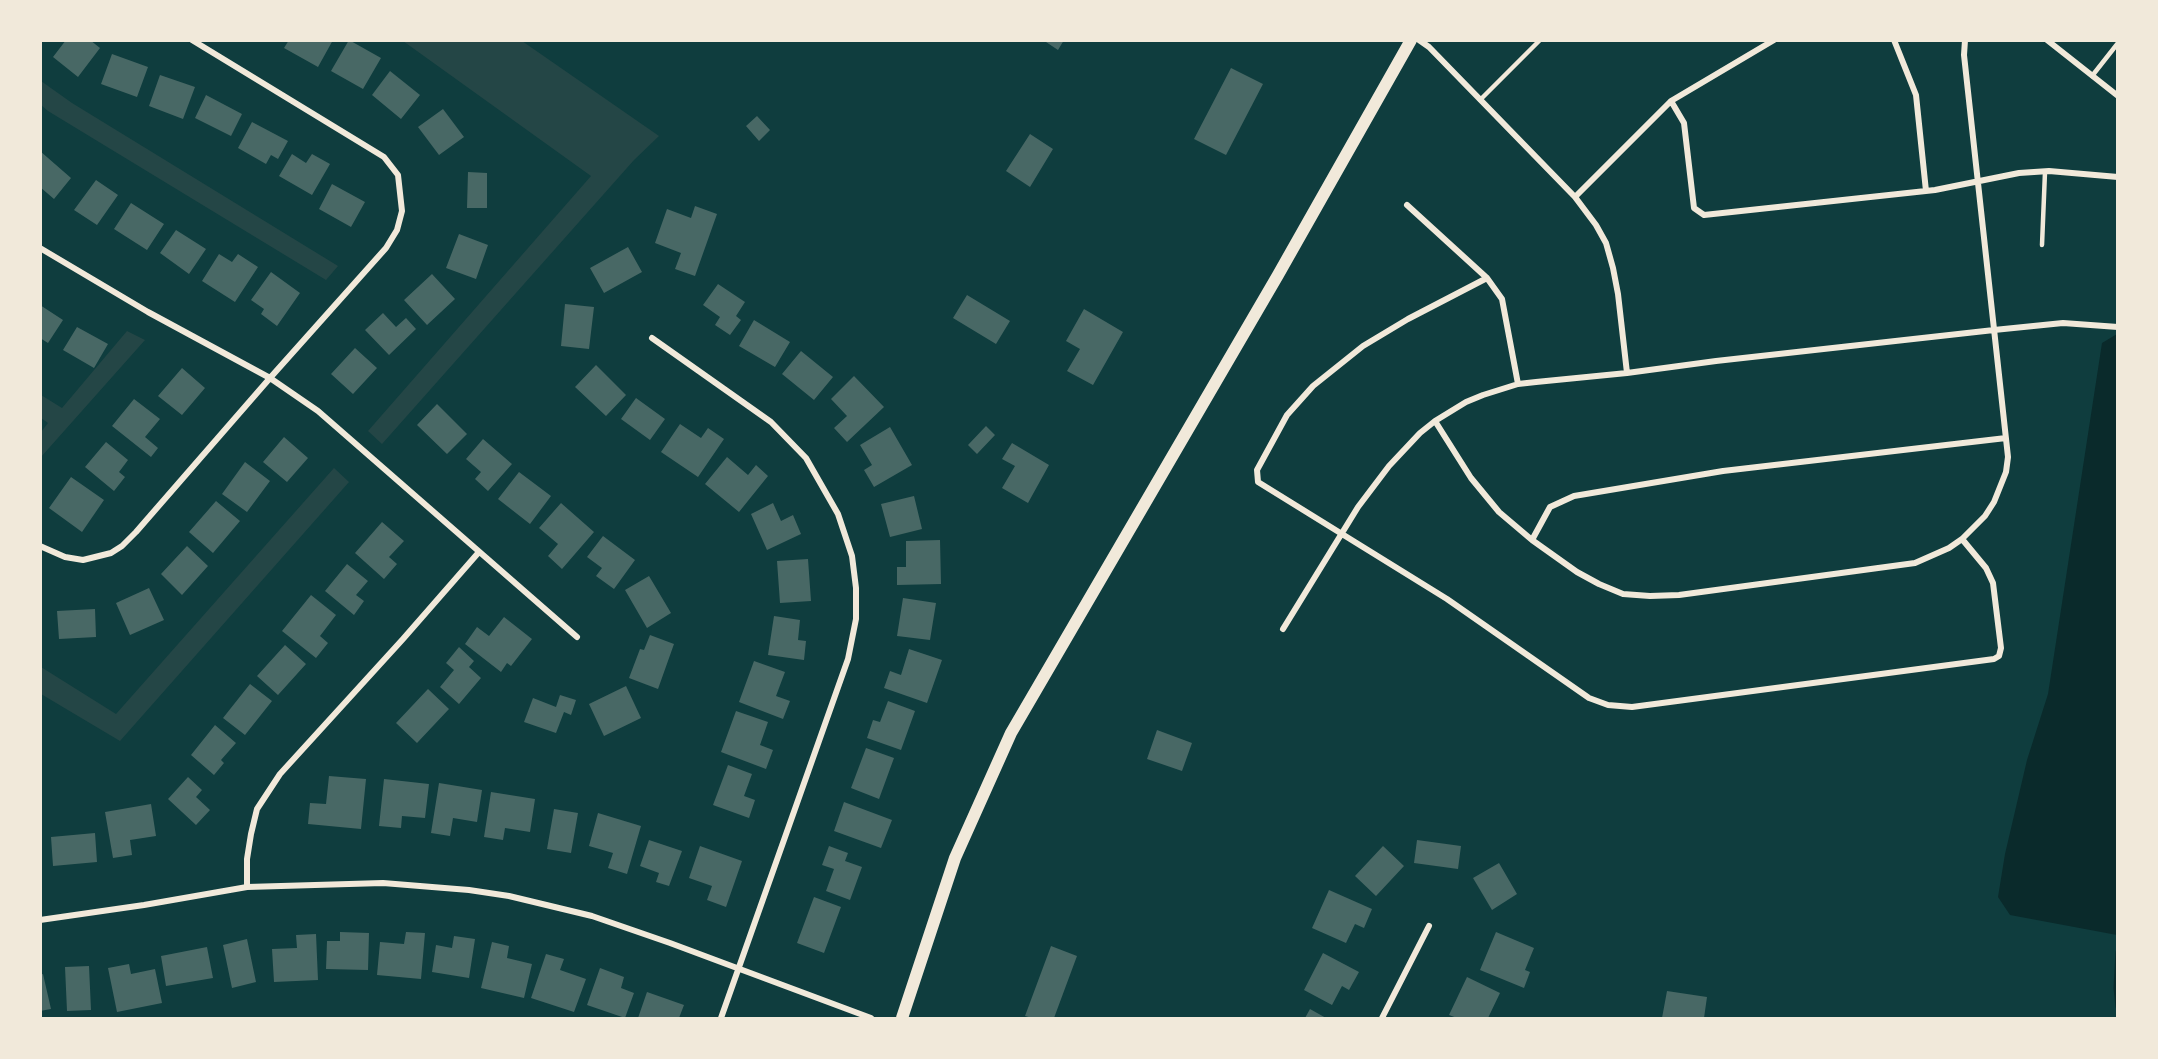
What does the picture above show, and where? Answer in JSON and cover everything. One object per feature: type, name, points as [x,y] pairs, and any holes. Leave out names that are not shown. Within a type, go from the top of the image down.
[{"type":"main road","points":[[902,1018],[955,858],[1011,733],[1411,40]]},
{"type":"street","points":[[40,546],[65,557],[83,560],[111,553],[122,546],[386,248],[397,230],[402,211],[398,175],[384,157],[192,40]]},
{"type":"street","points":[[1419,40],[1429,47],[1575,197],[1596,225],[1606,243],[1618,294],[1626,374]]},
{"type":"street","points":[[1575,197],[1671,101],[1774,40]]},
{"type":"street","points":[[1894,40],[1916,95],[1926,191]]},
{"type":"street","points":[[1435,421],[1471,478],[1499,512],[1532,540],[1577,572],[1623,594],[1679,595],[1915,563],[1949,548],[1962,539],[1985,516],[2001,488],[2008,457],[1964,55],[1965,40]]},
{"type":"street","points":[[2047,40],[2118,96]]},
{"type":"street","points":[[1671,101],[1683,123],[1694,208],[1704,215],[1926,191],[2019,173],[2045,172],[2118,177]]},
{"type":"street","points":[[1407,205],[1487,278],[1502,299],[1518,384]]},
{"type":"street","points":[[40,248],[148,312],[270,378],[318,411],[577,638]]},
{"type":"street","points":[[1487,278],[1408,319],[1363,346],[1313,386],[1287,415],[1257,470],[1258,482],[1447,598],[1589,698],[1608,705],[1632,707],[1994,659],[1999,656],[2001,648],[1993,583],[1986,568],[1962,539]]},
{"type":"street","points":[[1283,629],[1358,507],[1389,466],[1420,433],[1435,421],[1466,402],[1500,389],[1518,384],[1626,374],[1716,361],[2063,323],[2118,327]]},
{"type":"street","points":[[652,338],[771,422],[806,458],[838,514],[852,556],[856,588],[856,619],[848,659],[721,1018]]},
{"type":"street","points":[[1532,540],[1550,507],[1574,496],[1724,471],[2006,438]]},
{"type":"street","points":[[247,887],[250,834],[257,809],[280,774],[479,552]]},
{"type":"street","points":[[40,920],[247,887],[383,883],[431,885],[509,896],[592,916],[871,1018]]},
{"type":"street","points":[[1382,1018],[1429,926]]},
{"type":"lane","points":[[1480,100],[1540,40]]},
{"type":"lane","points":[[2092,76],[2118,43]]},
{"type":"lane","points":[[2042,245],[2045,172]]},
{"type":"shaded area","points":[[403,41],[522,41],[659,136],[634,160],[382,444],[368,431],[591,176]]},
{"type":"shaded area","points":[[41,81],[72,103],[338,266],[326,280],[48,111],[41,105]]},
{"type":"shaded area","points":[[127,331],[145,340],[41,457],[41,432],[48,423],[41,418],[41,395],[62,408]]},
{"type":"shaded area","points":[[2117,334],[2117,935],[2010,915],[1998,897],[2005,854],[2027,760],[2048,694],[2102,343]]},
{"type":"shaded area","points":[[334,468],[349,482],[120,741],[41,694],[41,667],[116,714]]},
{"type":"building","points":[[66,40],[90,40],[100,48],[78,77],[53,57]]},
{"type":"building","points":[[289,40],[333,40],[318,67],[284,48]]},
{"type":"building","points":[[349,40],[381,58],[363,89],[331,71]]},
{"type":"building","points":[[1043,40],[1064,40],[1058,50]]},
{"type":"building","points":[[112,54],[148,67],[137,97],[101,84]]},
{"type":"building","points":[[1231,68],[1263,84],[1226,155],[1194,139]]},
{"type":"building","points":[[390,71],[420,95],[401,119],[372,95]]},
{"type":"building","points":[[160,75],[195,87],[183,119],[149,106]]},
{"type":"building","points":[[206,95],[242,114],[231,136],[195,118]]},
{"type":"building","points":[[443,109],[464,137],[439,155],[418,127]]},
{"type":"building","points":[[757,116],[770,130],[759,141],[746,126]]},
{"type":"building","points":[[252,122],[288,141],[278,159],[271,155],[266,164],[238,148]]},
{"type":"building","points":[[1030,134],[1053,149],[1030,187],[1006,171]]},
{"type":"building","points":[[40,151],[71,178],[54,199],[40,187]]},
{"type":"building","points":[[292,154],[306,163],[312,154],[330,164],[312,195],[279,176]]},
{"type":"building","points":[[468,172],[487,173],[487,208],[467,208]]},
{"type":"building","points":[[96,180],[118,195],[97,225],[74,210]]},
{"type":"building","points":[[332,184],[365,202],[351,227],[319,209]]},
{"type":"building","points":[[131,203],[164,224],[147,250],[114,229]]},
{"type":"building","points":[[695,206],[717,214],[695,276],[675,269],[681,253],[655,243],[667,209],[691,218]]},
{"type":"building","points":[[176,230],[206,249],[189,274],[160,253]]},
{"type":"building","points":[[459,234],[488,245],[476,279],[446,268]]},
{"type":"building","points":[[628,247],[642,272],[604,293],[590,268]]},
{"type":"building","points":[[219,254],[232,262],[238,254],[258,267],[235,302],[202,281]]},
{"type":"building","points":[[271,272],[300,293],[277,326],[261,314],[264,309],[251,300]]},
{"type":"building","points":[[432,274],[455,299],[427,325],[404,300]]},
{"type":"building","points":[[718,284],[745,302],[736,316],[741,320],[730,335],[715,325],[720,317],[703,305]]},
{"type":"building","points":[[967,295],[1010,321],[996,344],[953,318]]},
{"type":"building","points":[[565,304],[594,307],[589,349],[561,346]]},
{"type":"building","points":[[40,305],[63,320],[48,343],[40,338]]},
{"type":"building","points":[[1084,309],[1123,332],[1093,385],[1067,371],[1080,349],[1066,341]]},
{"type":"building","points":[[383,313],[396,327],[406,318],[416,329],[389,355],[365,330]]},
{"type":"building","points":[[754,320],[790,342],[775,367],[739,346]]},
{"type":"building","points":[[77,327],[108,344],[94,368],[63,350]]},
{"type":"building","points":[[355,348],[377,368],[353,394],[331,374]]},
{"type":"building","points":[[801,351],[833,377],[814,400],[782,374]]},
{"type":"building","points":[[596,365],[626,395],[606,416],[575,387]]},
{"type":"building","points":[[182,368],[205,388],[182,415],[158,396]]},
{"type":"building","points":[[854,376],[884,407],[847,442],[834,428],[847,416],[831,399]]},
{"type":"building","points":[[636,398],[665,419],[650,440],[621,419]]},
{"type":"building","points":[[134,399],[160,419],[145,437],[158,448],[151,457],[112,426]]},
{"type":"building","points":[[437,404],[467,434],[447,454],[417,425]]},
{"type":"building","points":[[680,424],[701,438],[708,428],[724,439],[698,477],[661,452]]},
{"type":"building","points":[[986,426],[995,435],[977,454],[968,445]]},
{"type":"building","points":[[890,427],[912,465],[874,487],[864,470],[872,465],[860,445]]},
{"type":"building","points":[[284,437],[308,458],[287,482],[263,462]]},
{"type":"building","points":[[483,439],[512,464],[488,491],[475,479],[481,472],[466,459]]},
{"type":"building","points":[[106,442],[128,460],[119,472],[125,477],[114,491],[85,467]]},
{"type":"building","points":[[1012,443],[1049,465],[1028,503],[1002,488],[1015,466],[1002,459]]},
{"type":"building","points":[[727,457],[748,475],[756,465],[768,476],[739,512],[705,484]]},
{"type":"building","points":[[245,462],[270,481],[247,512],[222,494]]},
{"type":"building","points":[[519,472],[551,496],[530,524],[498,499]]},
{"type":"building","points":[[71,477],[104,500],[82,532],[49,508]]},
{"type":"building","points":[[914,496],[922,529],[890,537],[881,504]]},
{"type":"building","points":[[216,501],[240,521],[213,553],[189,532]]},
{"type":"building","points":[[561,503],[594,532],[562,569],[548,556],[558,544],[539,528]]},
{"type":"building","points":[[773,503],[781,521],[793,515],[801,534],[767,550],[751,514]]},
{"type":"building","points":[[382,522],[404,541],[389,557],[397,564],[384,579],[355,553]]},
{"type":"building","points":[[603,536],[635,560],[614,589],[596,576],[602,568],[587,557]]},
{"type":"building","points":[[940,540],[941,584],[897,585],[897,567],[906,567],[906,541]]},
{"type":"building","points":[[187,546],[208,566],[182,595],[161,574]]},
{"type":"building","points":[[808,559],[811,601],[780,603],[777,561]]},
{"type":"building","points":[[347,564],[368,581],[356,595],[364,601],[354,615],[325,591]]},
{"type":"building","points":[[649,576],[671,613],[647,628],[625,590]]},
{"type":"building","points":[[149,588],[164,620],[130,635],[116,603]]},
{"type":"building","points":[[311,595],[336,615],[320,636],[328,643],[316,658],[282,631]]},
{"type":"building","points":[[903,598],[936,603],[930,640],[897,636]]},
{"type":"building","points":[[95,609],[96,637],[59,639],[57,611]]},
{"type":"building","points":[[774,616],[800,620],[798,640],[806,641],[804,660],[768,655]]},
{"type":"building","points":[[504,617],[532,639],[511,666],[507,663],[501,672],[465,644],[477,627],[489,636]]},
{"type":"building","points":[[650,635],[674,644],[658,689],[629,678],[640,649],[644,650]]},
{"type":"building","points":[[285,645],[306,664],[278,695],[257,676]]},
{"type":"building","points":[[459,647],[474,661],[469,667],[481,678],[459,704],[440,687],[454,670],[446,663]]},
{"type":"building","points":[[909,649],[942,660],[927,703],[884,688],[890,671],[901,675]]},
{"type":"building","points":[[754,661],[785,672],[776,696],[790,701],[783,719],[739,702]]},
{"type":"building","points":[[250,684],[272,701],[245,735],[223,718]]},
{"type":"building","points":[[626,686],[641,718],[604,736],[589,704]]},
{"type":"building","points":[[428,689],[449,709],[417,743],[396,723]]},
{"type":"building","points":[[560,695],[576,700],[571,715],[564,712],[556,733],[524,722],[533,698],[556,707]]},
{"type":"building","points":[[888,701],[915,711],[901,750],[867,738],[873,720],[880,722]]},
{"type":"building","points":[[736,711],[768,722],[760,745],[773,750],[766,769],[721,752]]},
{"type":"building","points":[[215,725],[236,743],[221,760],[224,763],[214,775],[191,755]]},
{"type":"building","points":[[1157,730],[1192,743],[1182,771],[1147,759]]},
{"type":"building","points":[[866,748],[894,758],[879,799],[851,788]]},
{"type":"building","points":[[728,765],[752,774],[744,796],[755,800],[749,818],[713,805]]},
{"type":"building","points":[[329,776],[366,779],[361,829],[308,824],[310,803],[326,804]]},
{"type":"building","points":[[188,777],[202,790],[196,797],[210,810],[196,825],[168,799]]},
{"type":"building","points":[[384,779],[429,784],[425,818],[402,816],[401,828],[379,826]]},
{"type":"building","points":[[439,783],[482,790],[477,822],[453,818],[450,836],[431,833]]},
{"type":"building","points":[[491,792],[535,799],[530,832],[505,828],[503,840],[484,837]]},
{"type":"building","points":[[844,802],[892,820],[881,848],[834,831]]},
{"type":"building","points":[[151,804],[156,836],[130,840],[132,855],[113,858],[105,812]]},
{"type":"building","points":[[554,809],[578,813],[571,853],[547,849]]},
{"type":"building","points":[[598,813],[641,826],[627,874],[608,868],[613,853],[589,846]]},
{"type":"building","points":[[95,833],[97,862],[53,866],[51,837]]},
{"type":"building","points":[[649,840],[682,851],[669,886],[656,882],[659,873],[640,866]]},
{"type":"building","points":[[1417,840],[1461,846],[1458,869],[1414,863]]},
{"type":"building","points":[[700,846],[742,861],[726,907],[707,900],[712,886],[689,878]]},
{"type":"building","points":[[829,846],[848,853],[845,861],[862,867],[850,900],[826,891],[834,869],[822,865]]},
{"type":"building","points":[[1383,846],[1404,866],[1376,896],[1355,876]]},
{"type":"building","points":[[1499,863],[1517,894],[1492,910],[1473,878]]},
{"type":"building","points":[[1329,890],[1372,909],[1364,928],[1355,924],[1346,943],[1312,928]]},
{"type":"building","points":[[814,897],[841,907],[824,953],[797,943]]},
{"type":"building","points":[[340,932],[369,933],[368,970],[326,969],[327,941],[340,941]]},
{"type":"building","points":[[406,932],[425,933],[421,979],[377,975],[380,942],[404,944]]},
{"type":"building","points":[[1496,932],[1534,948],[1525,970],[1530,972],[1524,988],[1480,970]]},
{"type":"building","points":[[316,934],[318,980],[274,982],[272,949],[297,948],[296,935]]},
{"type":"building","points":[[454,936],[475,939],[469,978],[432,972],[436,945],[452,948]]},
{"type":"building","points":[[247,939],[256,982],[232,988],[223,945]]},
{"type":"building","points":[[492,942],[509,946],[507,958],[532,964],[524,998],[481,988]]},
{"type":"building","points":[[1051,946],[1077,956],[1054,1018],[1025,1016]]},
{"type":"building","points":[[207,947],[213,978],[166,986],[161,956]]},
{"type":"building","points":[[1323,953],[1359,972],[1349,990],[1342,986],[1332,1005],[1304,990]]},
{"type":"building","points":[[546,954],[564,959],[560,970],[586,979],[574,1012],[531,998]]},
{"type":"building","points":[[129,964],[131,974],[155,969],[162,1003],[117,1012],[108,968]]},
{"type":"building","points":[[89,966],[91,1010],[67,1011],[65,967]]},
{"type":"building","points":[[600,968],[624,977],[621,988],[634,993],[625,1018],[587,1005]]},
{"type":"building","points":[[43,974],[51,1009],[40,1011],[40,975]]},
{"type":"building","points":[[1467,977],[1500,993],[1488,1018],[1457,1018],[1449,1015]]},
{"type":"building","points":[[1667,991],[1707,997],[1704,1018],[1662,1018]]},
{"type":"building","points":[[647,992],[684,1005],[679,1018],[638,1018]]},
{"type":"building","points":[[1310,1009],[1326,1018],[1305,1018]]},
{"type":"waterway","points":[[2118,952],[2116,988],[2118,1007]]}]
